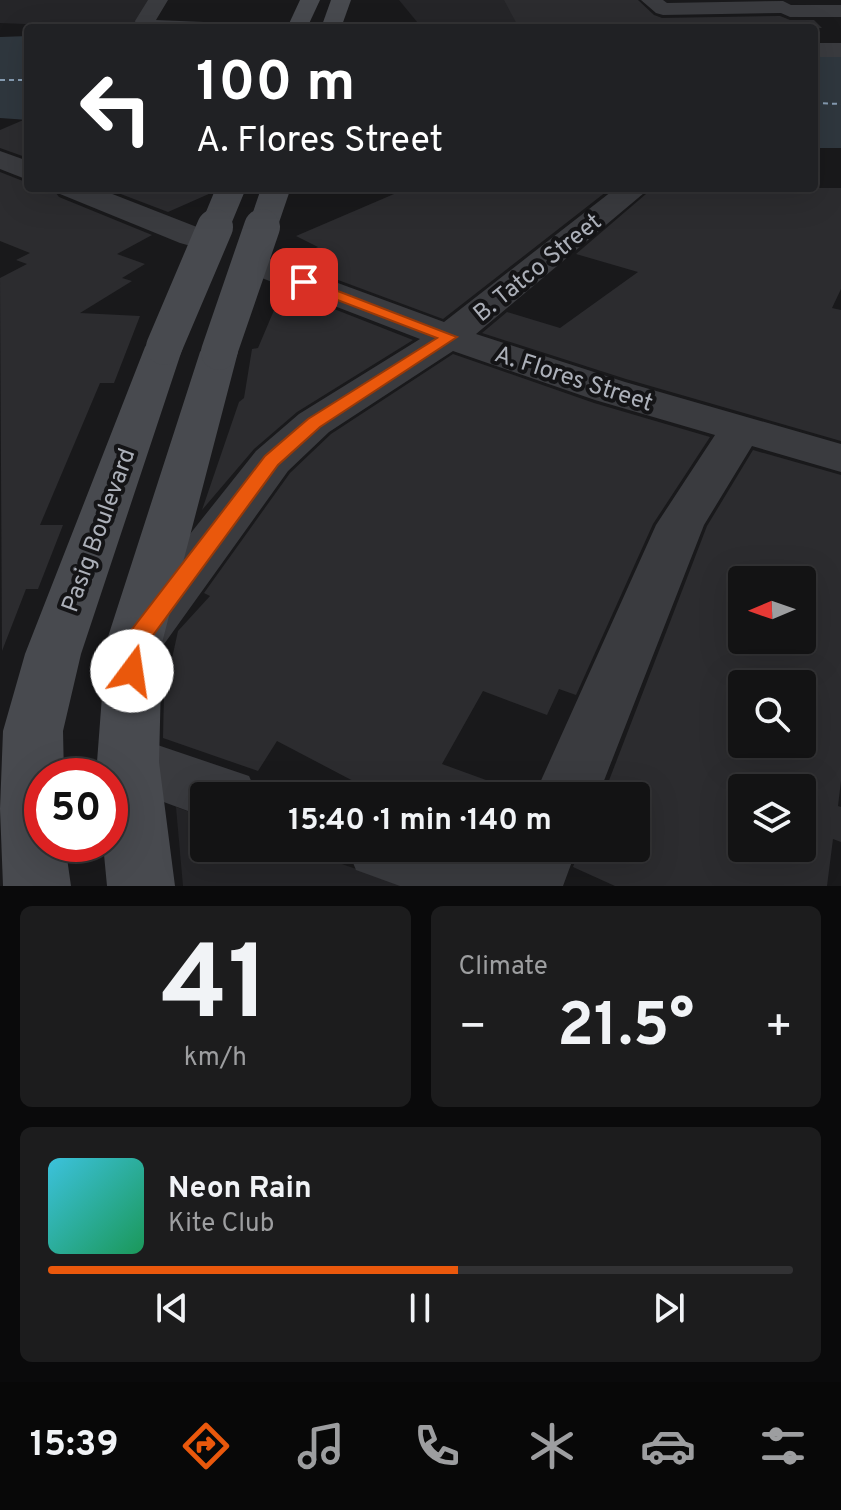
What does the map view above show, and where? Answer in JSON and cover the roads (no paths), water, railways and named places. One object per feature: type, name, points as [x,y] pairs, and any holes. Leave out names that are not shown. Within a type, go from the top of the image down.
[{"type":"main road","points":[[332,24],[340,3]]},
{"type":"main road","points":[[299,24],[308,4]]},
{"type":"main road","name":"Pasig Boulevard","points":[[37,886],[17,726],[53,654],[164,347],[229,192]]},
{"type":"main road","points":[[141,886],[128,762],[134,643],[219,352],[275,192]]},
{"type":"street","points":[[146,24],[158,0]]},
{"type":"street","points":[[651,0],[663,9],[783,6],[841,11]]},
{"type":"street","points":[[783,6],[800,24]]},
{"type":"street","points":[[0,159],[24,169]]},
{"type":"street","points":[[80,192],[191,236]]},
{"type":"street","name":"B. Tatco Street","points":[[134,643],[272,461],[314,423],[449,337],[630,192]]},
{"type":"street","name":"A. Flores Street","points":[[266,268],[449,337],[740,430],[841,458]]},
{"type":"street","points":[[572,782],[680,525],[740,430]]},
{"type":"street","points":[[128,762],[190,784]]},
{"type":"street","points":[[422,862],[495,886]]},
{"type":"street","points":[[529,886],[538,862]]}]
